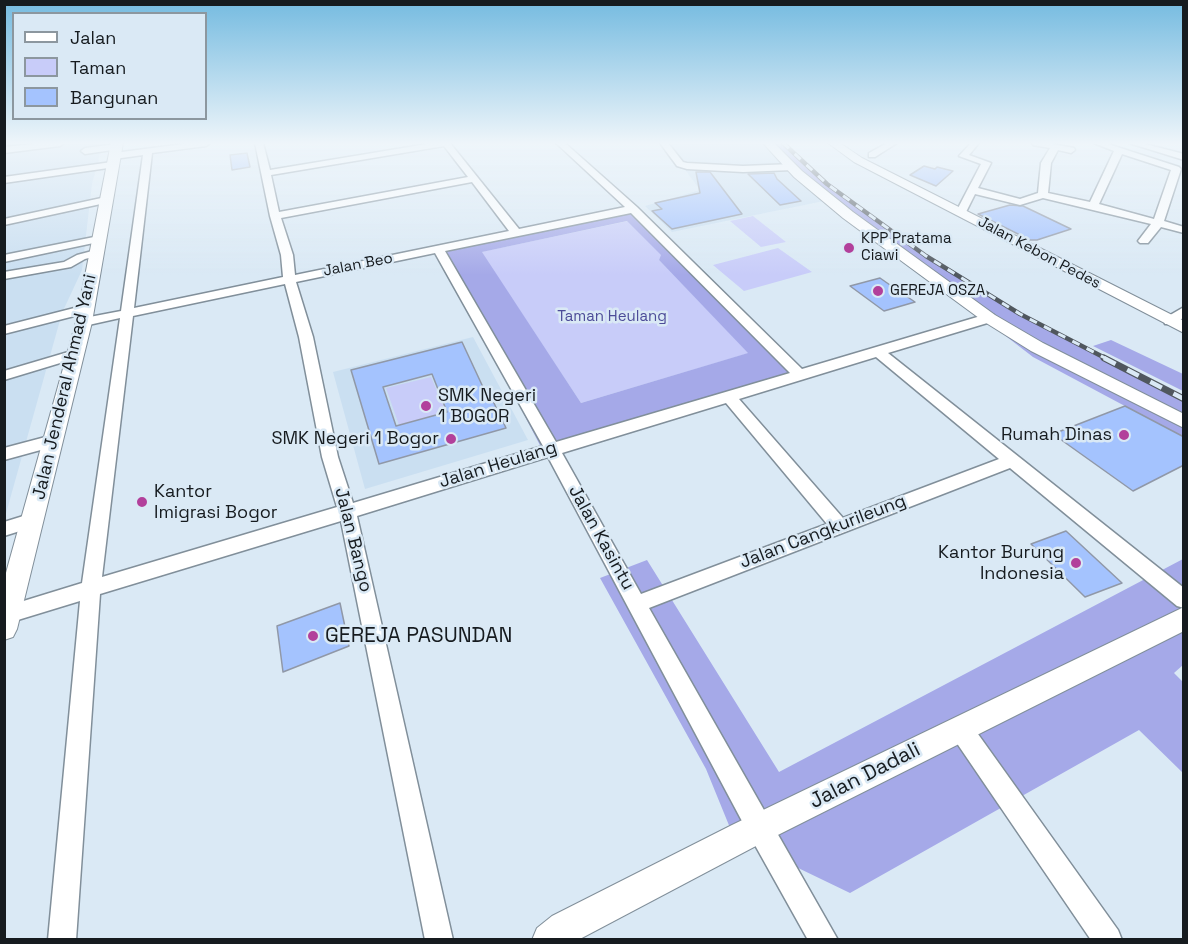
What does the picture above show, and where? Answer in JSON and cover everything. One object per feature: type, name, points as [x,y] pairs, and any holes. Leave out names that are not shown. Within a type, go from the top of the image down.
[{"type":"main road","name":"Jalan Jenderal Ahmad Yani","points":[[6,622],[85,315],[108,187]]},
{"type":"main road","points":[[812,187],[856,222],[989,318],[1037,347],[1184,422]]},
{"type":"main road","name":"Jalan Kebon Pedes","points":[[918,187],[961,212],[1184,328]]},
{"type":"main road","name":"Jalan Dadali","points":[[549,939],[564,928],[1184,618]]},
{"type":"street","points":[[62,939],[91,589],[143,187]]},
{"type":"street","name":"Jalan Bango","points":[[270,187],[275,216],[287,255],[289,279],[306,337],[330,457],[347,510],[366,590],[382,681],[439,939]]},
{"type":"street","points":[[275,216],[431,187]]},
{"type":"street","points":[[481,187],[516,233]]},
{"type":"street","points":[[609,187],[801,375]]},
{"type":"street","points":[[961,212],[974,187]]},
{"type":"street","points":[[1043,195],[1044,187]]},
{"type":"street","points":[[1093,206],[1102,187]]},
{"type":"street","points":[[1144,241],[1158,223],[1170,187]]},
{"type":"street","points":[[973,190],[1020,202],[1043,195],[1184,230]]},
{"type":"street","points":[[4,222],[106,200]]},
{"type":"street","name":"Jalan Beo","points":[[4,330],[85,315],[127,313],[633,209]]},
{"type":"street","points":[[4,259],[98,246]]},
{"type":"street","points":[[4,276],[67,265],[98,246]]},
{"type":"street","name":"Jalan Kasintu","points":[[438,249],[552,449],[760,829],[824,939]]},
{"type":"street","points":[[1170,321],[1184,311]]},
{"type":"street","name":"Jalan Heulang","points":[[6,622],[91,589],[989,318]]},
{"type":"street","points":[[877,351],[1184,600]]},
{"type":"street","points":[[4,376],[75,354]]},
{"type":"street","points":[[729,396],[839,526]]},
{"type":"street","points":[[4,454],[53,441]]},
{"type":"street","name":"Jalan Cangkurileung","points":[[637,604],[1010,461]]},
{"type":"street","points":[[4,529],[33,520]]},
{"type":"street","points":[[960,728],[1108,939]]},
{"type":"shaded area","points":[[5,187],[92,187],[82,270],[62,313],[5,517]]},
{"type":"shaded area","points":[[698,187],[815,187],[829,200],[672,232],[645,206],[700,190]]},
{"type":"shaded area","points":[[815,187],[831,187],[926,256],[1025,317],[1183,397],[1183,437],[1033,357]]},
{"type":"shaded area","points":[[633,209],[800,375],[544,453],[438,249]],"holes":[[[627,221],[661,255],[659,260],[748,353],[581,403],[482,252]]]},
{"type":"shaded area","name":"SMK Negeri 1 BOGOR","points":[[473,337],[528,440],[365,489],[333,372]]},
{"type":"shaded area","points":[[1111,340],[1183,374],[1183,391],[1093,346]]},
{"type":"shaded area","points":[[1183,559],[1183,665],[1174,673],[1183,682],[1183,773],[1139,730],[850,893],[738,839],[735,840],[706,769],[600,578],[647,560],[779,772]]},
{"type":"green space","points":[[753,216],[786,242],[761,247],[730,221]]},
{"type":"green space","name":"Taman Heulang","points":[[628,221],[662,255],[659,260],[749,353],[581,403],[481,252]]},
{"type":"green space","points":[[778,248],[812,272],[744,291],[713,265]]},
{"type":"green space","points":[[431,377],[446,412],[399,425],[386,388]]},
{"type":"building","points":[[699,187],[721,187],[742,214],[672,229],[652,211],[662,209],[655,203],[700,193]]},
{"type":"building","points":[[761,187],[786,187],[801,201],[780,205]]},
{"type":"building","points":[[1010,205],[1023,206],[1071,229],[1037,240],[1030,240],[978,214]]},
{"type":"building","name":"GEREJA OSZA","points":[[880,278],[915,302],[884,311],[850,286]]},
{"type":"building","points":[[462,342],[489,400],[492,399],[506,428],[379,464],[351,370]],"holes":[[[432,374],[447,412],[396,426],[383,387]]]},
{"type":"building","name":"Rumah Dinas","points":[[1125,406],[1184,437],[1184,465],[1133,491],[1053,434]]},
{"type":"building","name":"Kantor Burung Indonesia","points":[[1066,531],[1122,583],[1085,597],[1031,544]]},
{"type":"building","name":"GEREJA PASUNDAN","points":[[340,603],[349,646],[283,672],[277,626]]},
{"type":"railway","points":[[831,187],[926,256],[1020,314],[1107,359]]},
{"type":"railway","points":[[1104,358],[1184,399]]},
{"type":"place","name":"KPP Pratama Ciawi","points":[[849,248]]},
{"type":"place","name":"GEREJA OSZA","points":[[878,291]]},
{"type":"place","name":"SMK Negeri 1 BOGOR","points":[[426,406]]},
{"type":"place","name":"Rumah Dinas","points":[[1124,435]]},
{"type":"place","name":"SMK Negeri 1 Bogor","points":[[451,439]]},
{"type":"place","name":"Kantor Imigrasi Bogor","points":[[142,502]]},
{"type":"place","name":"Kantor Burung Indonesia","points":[[1076,563]]},
{"type":"place","name":"GEREJA PASUNDAN","points":[[313,636]]}]
